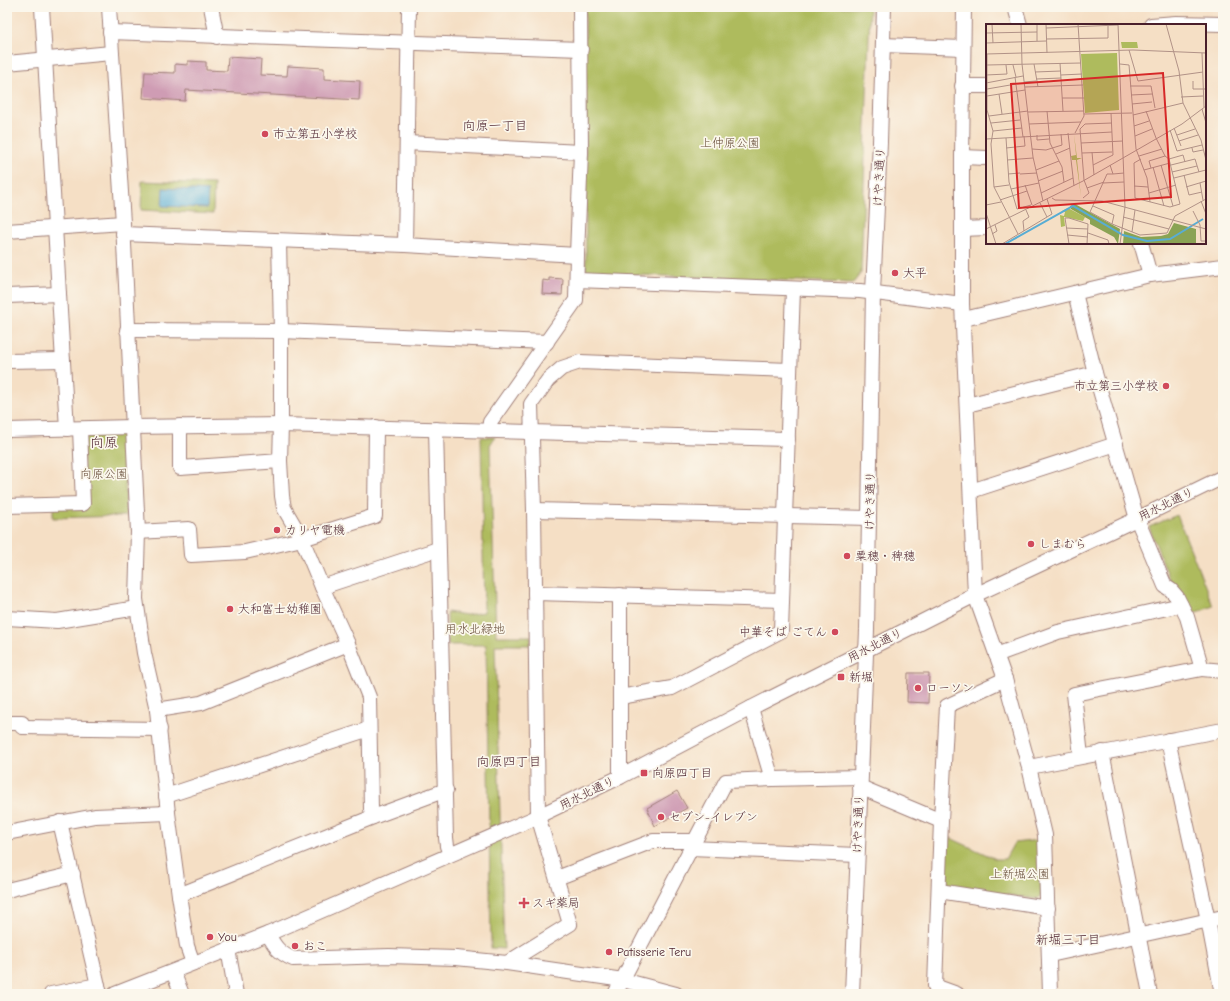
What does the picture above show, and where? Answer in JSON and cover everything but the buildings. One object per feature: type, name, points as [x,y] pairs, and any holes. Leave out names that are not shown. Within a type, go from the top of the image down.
[{"type":"street","points":[[7,506],[83,504],[63,360],[42,7]]},
{"type":"street","points":[[109,7],[123,229],[138,532],[136,604],[144,653],[157,710],[168,813],[179,895],[188,946],[193,963]]},
{"type":"street","points":[[211,7],[217,37]]},
{"type":"street","points":[[405,245],[409,7]]},
{"type":"street","points":[[489,430],[490,422],[576,300],[581,152],[580,7]]},
{"type":"street","name":"けやき通り","points":[[852,994],[866,649],[873,292],[884,7]]},
{"type":"street","points":[[964,7],[962,86],[962,304],[964,319],[975,595],[1005,679],[1029,767],[1045,835],[1050,955],[1050,994]]},
{"type":"street","points":[[1015,7],[1020,24]]},
{"type":"street","points":[[1170,24],[1223,24]]},
{"type":"street","points":[[110,32],[581,49]]},
{"type":"street","points":[[883,45],[963,48]]},
{"type":"street","points":[[7,63],[111,53]]},
{"type":"street","points":[[962,86],[986,86]]},
{"type":"street","points":[[407,143],[581,152]]},
{"type":"street","points":[[962,157],[986,158]]},
{"type":"street","points":[[7,231],[55,227],[123,229],[278,241],[405,245],[577,255]]},
{"type":"street","points":[[962,229],[986,228]]},
{"type":"street","points":[[278,241],[281,331],[280,461],[282,496],[284,508],[302,539],[322,588],[348,644],[369,697],[371,809],[373,817]]},
{"type":"street","points":[[1141,244],[1150,275]]},
{"type":"street","points":[[964,319],[1150,275],[1223,266]]},
{"type":"street","points":[[577,280],[873,292],[962,304]]},
{"type":"street","points":[[620,697],[672,688],[781,631],[794,289]]},
{"type":"street","points":[[1075,293],[1095,373],[1137,519],[1165,586],[1178,597],[1186,617],[1202,669]]},
{"type":"street","points":[[7,296],[59,294]]},
{"type":"street","points":[[128,330],[281,331],[547,342]]},
{"type":"street","points":[[7,361],[63,360]]},
{"type":"street","points":[[507,963],[570,924],[557,878],[534,818],[535,593],[532,432],[530,404],[548,380],[562,368],[580,362],[790,370]]},
{"type":"street","points":[[967,405],[1095,373]]},
{"type":"street","points":[[7,430],[281,425],[788,439]]},
{"type":"street","points":[[180,426],[180,468],[280,461]]},
{"type":"street","points":[[138,532],[189,529],[191,555],[245,552],[302,539],[375,516],[376,427]]},
{"type":"street","points":[[436,429],[447,846],[450,854]]},
{"type":"street","points":[[971,491],[1116,444]]},
{"type":"street","name":"用水北通り","points":[[115,994],[268,934],[534,818],[620,777],[866,649],[1223,476]]},
{"type":"street","points":[[534,510],[869,518]]},
{"type":"street","points":[[322,588],[438,549]]},
{"type":"street","points":[[535,593],[782,600]]},
{"type":"street","points":[[620,595],[620,777]]},
{"type":"street","points":[[7,618],[57,622],[136,604]]},
{"type":"street","points":[[996,655],[1058,632],[1181,605]]},
{"type":"street","points":[[157,710],[201,703],[348,644]]},
{"type":"street","points":[[1081,756],[1074,694],[1202,669],[1223,671]]},
{"type":"street","points":[[957,994],[936,986],[941,821],[947,706],[1005,679]]},
{"type":"street","points":[[751,708],[772,779]]},
{"type":"street","points":[[7,723],[22,725],[160,729]]},
{"type":"street","points":[[166,796],[369,729]]},
{"type":"street","points":[[1029,767],[1223,730]]},
{"type":"street","points":[[1168,740],[1208,920],[1222,994]]},
{"type":"street","points":[[1102,752],[1150,994]]},
{"type":"street","points":[[615,994],[726,781],[772,779],[860,782],[941,821]]},
{"type":"street","points":[[179,895],[373,817],[446,790]]},
{"type":"street","points":[[7,833],[95,816],[168,813]]},
{"type":"street","points":[[51,994],[99,989],[60,822]]},
{"type":"street","points":[[557,878],[653,841],[857,855]]},
{"type":"street","points":[[7,890],[73,874]]},
{"type":"street","points":[[939,891],[1048,908]]},
{"type":"street","points":[[1050,955],[1223,917]]},
{"type":"street","points":[[268,934],[275,947],[293,959],[389,956],[456,958],[507,963],[623,980],[676,994]]},
{"type":"street","points":[[228,949],[236,994]]},
{"type":"street","points":[[173,972],[182,994]]},
{"type":"green space","name":"上仲原公園","points":[[585,7],[870,7],[861,273],[853,283],[586,273]]},
{"type":"green space","points":[[142,181],[214,184],[213,214],[141,210]]},
{"type":"green space","name":"向原公園","points":[[124,432],[126,516],[53,518],[53,506],[84,505],[83,434]]},
{"type":"green space","name":"用水北緑地","points":[[481,437],[495,437],[490,445],[496,636],[531,636],[531,645],[495,645],[504,949],[491,948],[486,645],[448,645],[447,612],[467,615],[484,612]]},
{"type":"green space","points":[[1177,515],[1213,606],[1193,614],[1171,583],[1149,527]]},
{"type":"green space","name":"上新堀公園","points":[[946,836],[996,859],[1005,859],[1014,843],[1039,840],[1042,895],[1037,899],[949,887],[944,882]]},
{"type":"water","points":[[163,188],[208,191],[207,208],[162,206]]},
{"type":"place","name":"市立第五小学校","points":[[265,134]]},
{"type":"place","name":"大平","points":[[895,273]]},
{"type":"place","name":"市立第三小学校","points":[[1166,386]]},
{"type":"place","name":"カリヤ電機","points":[[277,530]]},
{"type":"place","name":"しまむら","points":[[1031,544]]},
{"type":"place","name":"粟穂・稗穂","points":[[847,556]]},
{"type":"place","name":"大和富士幼稚園","points":[[230,609]]},
{"type":"place","name":"中華そば ごてん","points":[[835,632]]},
{"type":"place","name":"新堀","points":[[841,677]]},
{"type":"place","name":"ローソン","points":[[918,688]]},
{"type":"place","name":"向原四丁目","points":[[644,773]]},
{"type":"place","name":"セブン-イレブン","points":[[661,817]]},
{"type":"place","name":"スギ薬局","points":[[524,903]]},
{"type":"place","name":"You","points":[[210,937]]},
{"type":"place","name":"おこ","points":[[295,946]]},
{"type":"place","name":"Patisserie Teru","points":[[609,952]]},
{"type":"district","name":"向原一丁目","points":[[495,125]]},
{"type":"district","name":"向原","points":[[104,442]]},
{"type":"district","name":"向原四丁目","points":[[509,761]]},
{"type":"district","name":"新堀三丁目","points":[[1068,939]]}]
